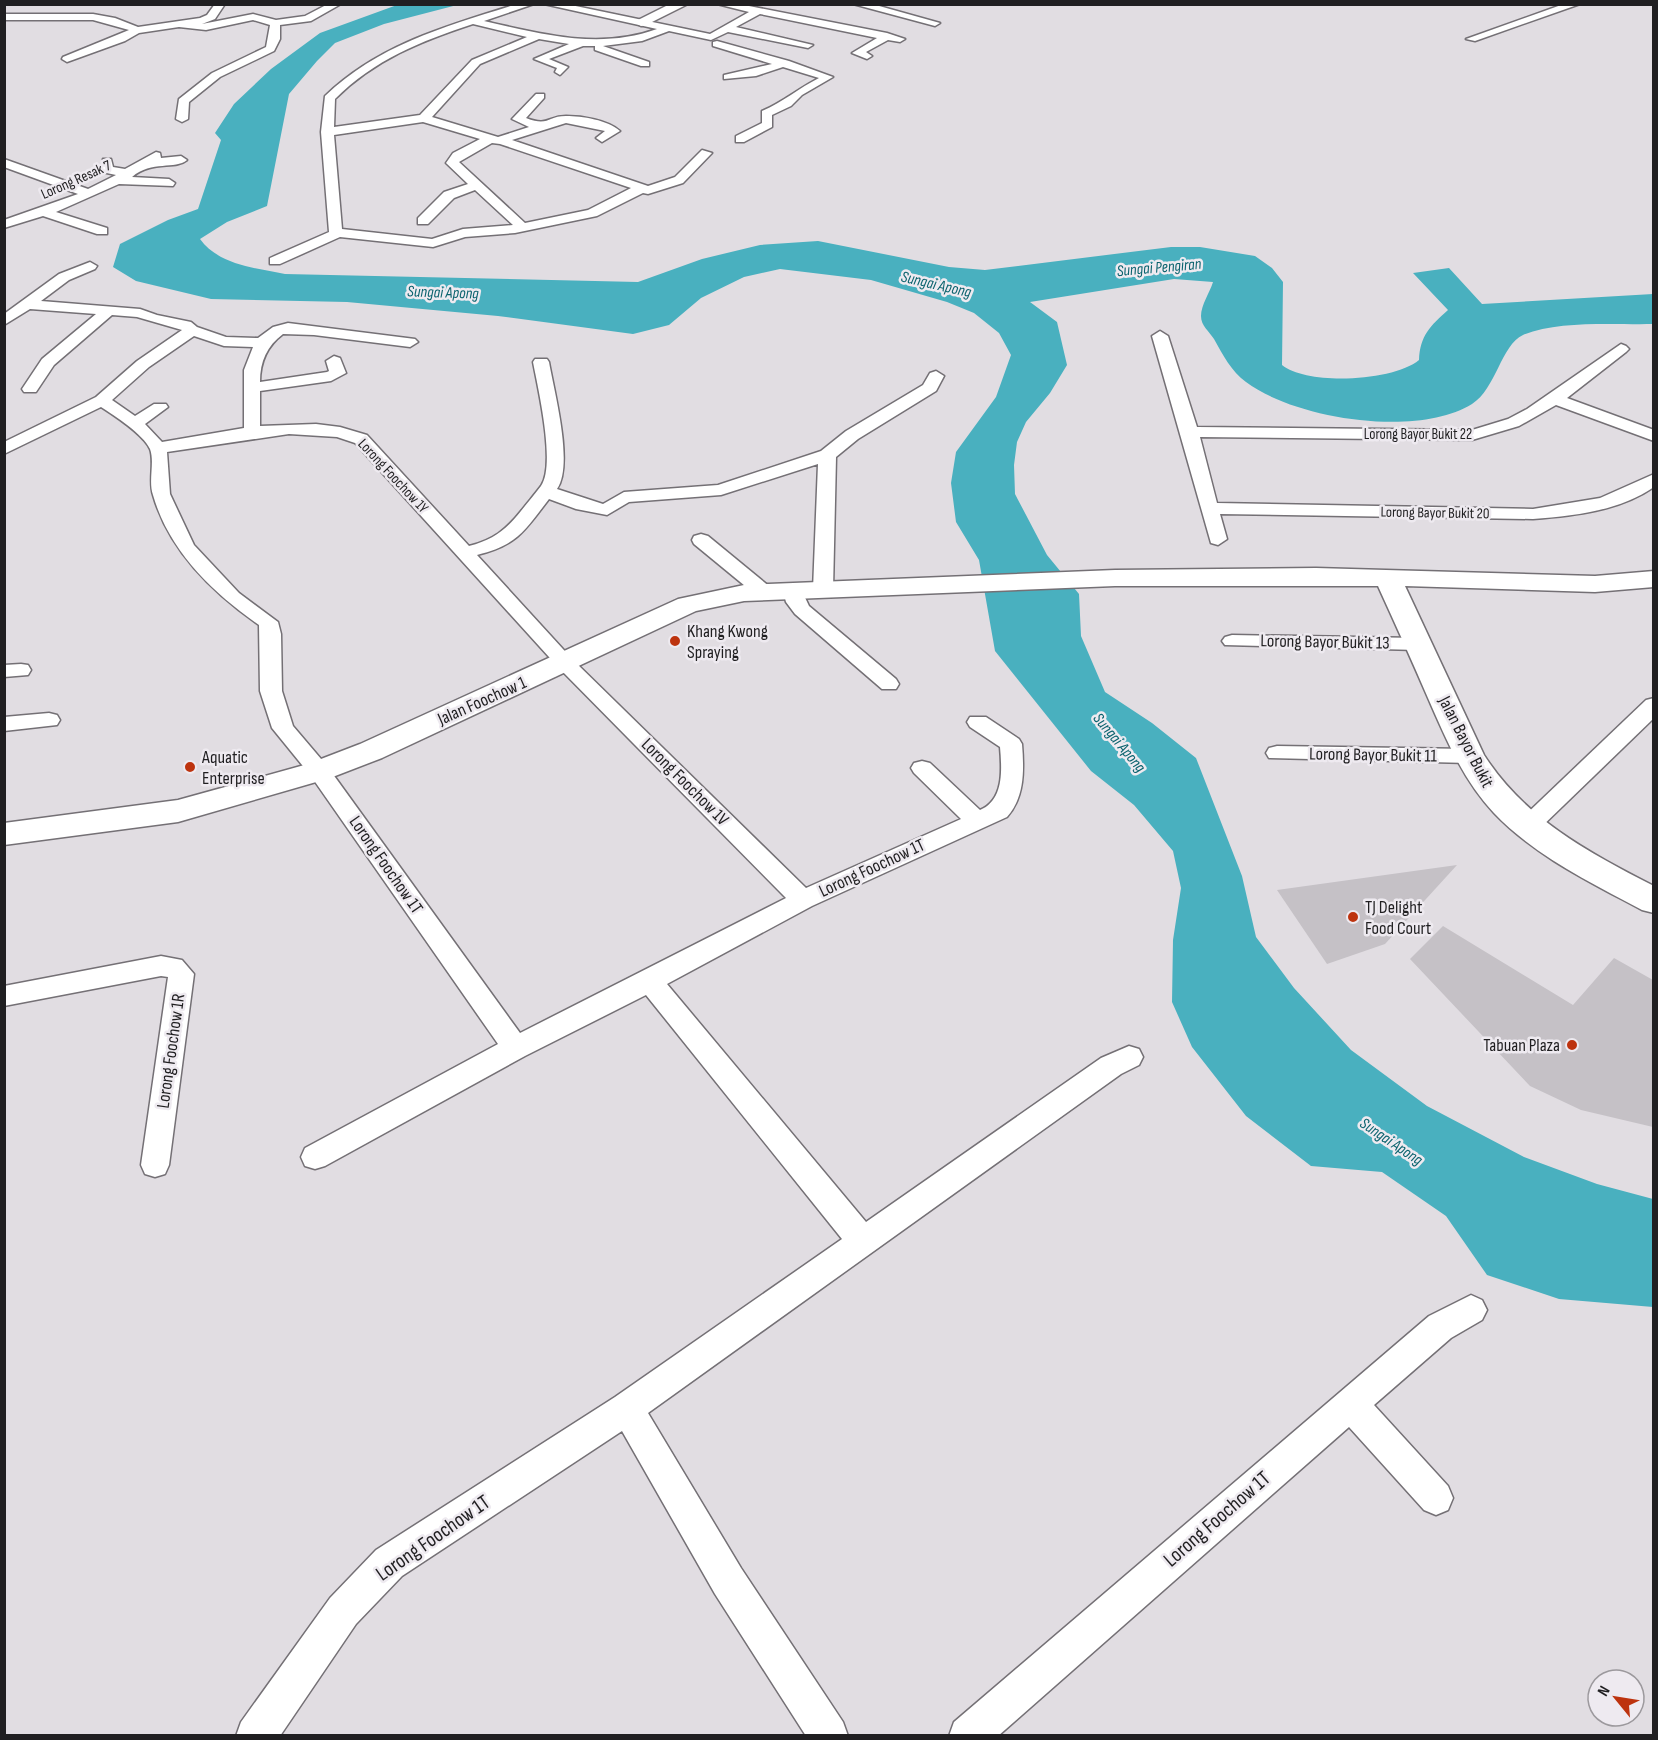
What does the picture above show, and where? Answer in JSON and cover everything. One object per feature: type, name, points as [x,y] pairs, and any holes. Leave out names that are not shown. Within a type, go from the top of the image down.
[{"type":"street","points":[[56,14],[82,4]]},
{"type":"street","points":[[183,25],[207,29],[254,17],[275,23],[307,19],[336,4]]},
{"type":"street","points":[[338,233],[335,231],[327,132],[329,98],[352,77],[395,51],[528,4]]},
{"type":"street","points":[[549,4],[711,37],[757,12]]},
{"type":"street","points":[[641,22],[682,4]]},
{"type":"street","points":[[722,4],[900,39]]},
{"type":"street","points":[[858,4],[935,24]]},
{"type":"street","points":[[1471,39],[1575,4]]},
{"type":"street","points":[[67,59],[121,39],[136,30],[183,25],[212,17],[222,7]]},
{"type":"street","points":[[4,17],[56,14],[124,23],[136,30]]},
{"type":"street","points":[[4,24],[17,16]]},
{"type":"street","points":[[474,22],[579,44],[594,45],[636,40],[666,29]]},
{"type":"street","points":[[182,118],[183,101],[197,88],[270,49],[275,42],[275,23]]},
{"type":"street","points":[[729,29],[808,45]]},
{"type":"street","points":[[424,118],[446,91],[476,62],[538,36]]},
{"type":"street","points":[[867,57],[857,52],[887,36]]},
{"type":"street","points":[[751,52],[750,48],[764,37]]},
{"type":"street","points":[[561,72],[562,67],[538,59],[579,44]]},
{"type":"street","points":[[717,44],[751,52],[828,77],[798,93],[787,104],[766,113],[768,125],[740,139]]},
{"type":"street","points":[[594,45],[645,64]]},
{"type":"street","points":[[728,77],[744,72],[756,73],[785,63]]},
{"type":"street","points":[[539,127],[518,119],[540,96]]},
{"type":"street","points":[[327,132],[424,118],[488,140],[503,141],[640,189],[658,189],[679,180],[706,153]]},
{"type":"street","points":[[503,141],[539,127],[576,119],[614,131],[602,138]]},
{"type":"street","points":[[488,140],[453,160],[452,163],[476,186],[507,210],[522,226]]},
{"type":"street","name":"Lorong Resak 7","points":[[4,224],[46,213],[89,194],[123,177],[156,156]]},
{"type":"street","points":[[144,163],[181,160]]},
{"type":"street","points":[[107,162],[106,169],[123,177],[169,183]]},
{"type":"street","points":[[4,164],[89,194]]},
{"type":"street","points":[[423,221],[449,195],[476,186]]},
{"type":"street","points":[[275,261],[338,233],[434,243],[458,234],[501,232],[592,213],[640,189]]},
{"type":"street","points":[[46,213],[102,231]]},
{"type":"street","points":[[4,321],[64,277],[76,274],[90,266]]},
{"type":"street","points":[[29,304],[140,313],[153,319],[186,325],[192,330],[224,341],[262,343]]},
{"type":"street","points":[[30,388],[48,362],[109,309]]},
{"type":"street","points":[[252,434],[252,370],[262,343],[278,330],[288,328],[410,342]]},
{"type":"street","points":[[4,449],[102,400],[144,364],[192,330]]},
{"type":"street","points":[[1160,336],[1190,432],[1218,539]]},
{"type":"street","name":"Lorong Bayor Bukit 22","points":[[1190,432],[1472,435],[1510,425],[1554,399],[1621,349]]},
{"type":"street","points":[[251,388],[331,376],[338,373],[334,361]]},
{"type":"street","points":[[463,553],[491,546],[511,535],[551,485],[555,459],[554,434],[541,362]]},
{"type":"street","points":[[545,491],[567,498],[578,506],[607,510],[624,497],[650,494],[693,494],[721,490],[827,455],[852,435],[930,388],[936,376]]},
{"type":"street","points":[[1554,399],[1653,435]]},
{"type":"street","points":[[102,400],[135,423],[158,448]]},
{"type":"street","points":[[135,423],[160,407]]},
{"type":"street","name":"Lorong Foochow 1Y","points":[[158,448],[314,427],[348,433],[361,439],[566,664]]},
{"type":"street","name":"Lorong Foochow 1T","points":[[158,448],[160,494],[186,547],[232,597],[268,622],[271,634],[272,691],[283,728],[319,771],[515,1047]]},
{"type":"street","points":[[823,590],[827,455]]},
{"type":"street","name":"Lorong Bayor Bukit 20","points":[[1210,508],[1545,514],[1588,507],[1650,486]]},
{"type":"street","points":[[701,540],[763,591]]},
{"type":"street","points":[[1322,576],[1327,570],[1346,569],[1436,573],[1451,580]]},
{"type":"street","points":[[1322,576],[1389,580],[1595,584],[1653,579]]},
{"type":"street","points":[[1322,576],[1372,587],[1391,597],[1405,614],[1416,592],[1451,580]]},
{"type":"street","name":"Jalan Foochow 1","points":[[4,834],[178,811],[319,771],[371,752],[566,664],[688,605],[713,598],[763,591],[1115,578],[1322,576]]},
{"type":"street","name":"Jalan Bayor Bukit","points":[[1389,580],[1469,756],[1480,778],[1498,800],[1527,827],[1555,847],[1653,901]]},
{"type":"street","points":[[793,591],[796,602],[802,610],[889,684]]},
{"type":"street","name":"Lorong Bayor Bukit 13","points":[[1232,640],[1418,644]]},
{"type":"street","name":"Lorong Foochow 1V","points":[[566,664],[803,900]]},
{"type":"street","points":[[1527,827],[1653,705]]},
{"type":"street","points":[[4,723],[49,720]]},
{"type":"street","name":"Lorong Foochow 1T","points":[[315,1156],[515,1047],[650,981],[803,900],[1006,806],[1013,757],[1011,744],[978,722]]},
{"type":"street","name":"Lorong Bayor Bukit 11","points":[[1276,753],[1469,756]]},
{"type":"street","points":[[922,768],[976,820]]},
{"type":"street","name":"Lorong Foochow 1R","points":[[4,996],[161,966],[173,967],[181,974],[154,1166]]},
{"type":"street","points":[[650,981],[864,1243]]},
{"type":"street","name":"Lorong Foochow 1T","points":[[255,1736],[283,1703],[330,1627],[359,1593],[390,1563],[627,1408],[864,1243],[1111,1066],[1129,1057]]},
{"type":"street","name":"Lorong Foochow 1T","points":[[968,1736],[1440,1327],[1471,1310]]},
{"type":"street","points":[[1352,1404],[1436,1498]]},
{"type":"street","points":[[627,1408],[728,1581],[829,1736]]},
{"type":"water","points":[[461,4],[384,24],[335,43],[289,94],[267,206],[227,222],[200,239],[208,248],[217,255],[238,264],[285,274],[638,282],[702,259],[760,245],[818,241],[949,267],[985,270],[1171,247],[1200,247],[1255,256],[1272,268],[1283,282],[1282,365],[1294,372],[1330,378],[1391,373],[1419,360],[1421,344],[1427,332],[1448,310],[1413,273],[1449,268],[1482,304],[1653,294],[1653,324],[1569,325],[1537,330],[1523,335],[1509,348],[1487,388],[1472,404],[1449,414],[1421,420],[1390,422],[1357,420],[1294,406],[1246,382],[1232,368],[1202,323],[1202,307],[1213,282],[1174,279],[1030,302],[1057,322],[1067,365],[1050,393],[1026,422],[1017,442],[1014,465],[1015,494],[1047,555],[1079,594],[1081,636],[1105,692],[1152,723],[1196,758],[1242,876],[1256,937],[1294,988],[1351,1050],[1427,1106],[1524,1157],[1597,1184],[1653,1199],[1653,1307],[1559,1299],[1487,1275],[1446,1216],[1382,1172],[1311,1166],[1246,1116],[1192,1047],[1172,1002],[1173,940],[1181,888],[1173,851],[1134,805],[1091,771],[995,651],[979,560],[956,522],[951,483],[956,452],[996,397],[1011,355],[999,333],[974,313],[947,302],[871,280],[780,269],[744,277],[701,298],[669,325],[633,334],[498,316],[347,302],[211,299],[136,281],[113,267],[120,244],[168,220],[198,209],[221,140],[215,133],[234,104],[271,69],[320,33],[397,5]]},
{"type":"building","name":"TJ Delight Food Court","points":[[1457,865],[1385,944],[1327,964],[1277,890]]},
{"type":"building","name":"Tabuan Plaza","points":[[1443,926],[1573,1005],[1614,958],[1653,980],[1653,1127],[1581,1110],[1530,1086],[1410,959]]},
{"type":"place","name":"Khang Kwong Spraying","points":[[675,641]]},
{"type":"place","name":"Aquatic Enterprise","points":[[190,767]]},
{"type":"place","name":"TJ Delight Food Court","points":[[1353,917]]},
{"type":"place","name":"Tabuan Plaza","points":[[1572,1045]]},
{"type":"water label","name":"Sungai Pengiran","points":[[1159,268]]},
{"type":"water label","name":"Sungai Apong","points":[[936,285]]},
{"type":"water label","name":"Sungai Apong","points":[[443,293]]},
{"type":"water label","name":"Sungai Apong","points":[[1119,743]]},
{"type":"water label","name":"Sungai Apong","points":[[1391,1142]]}]
